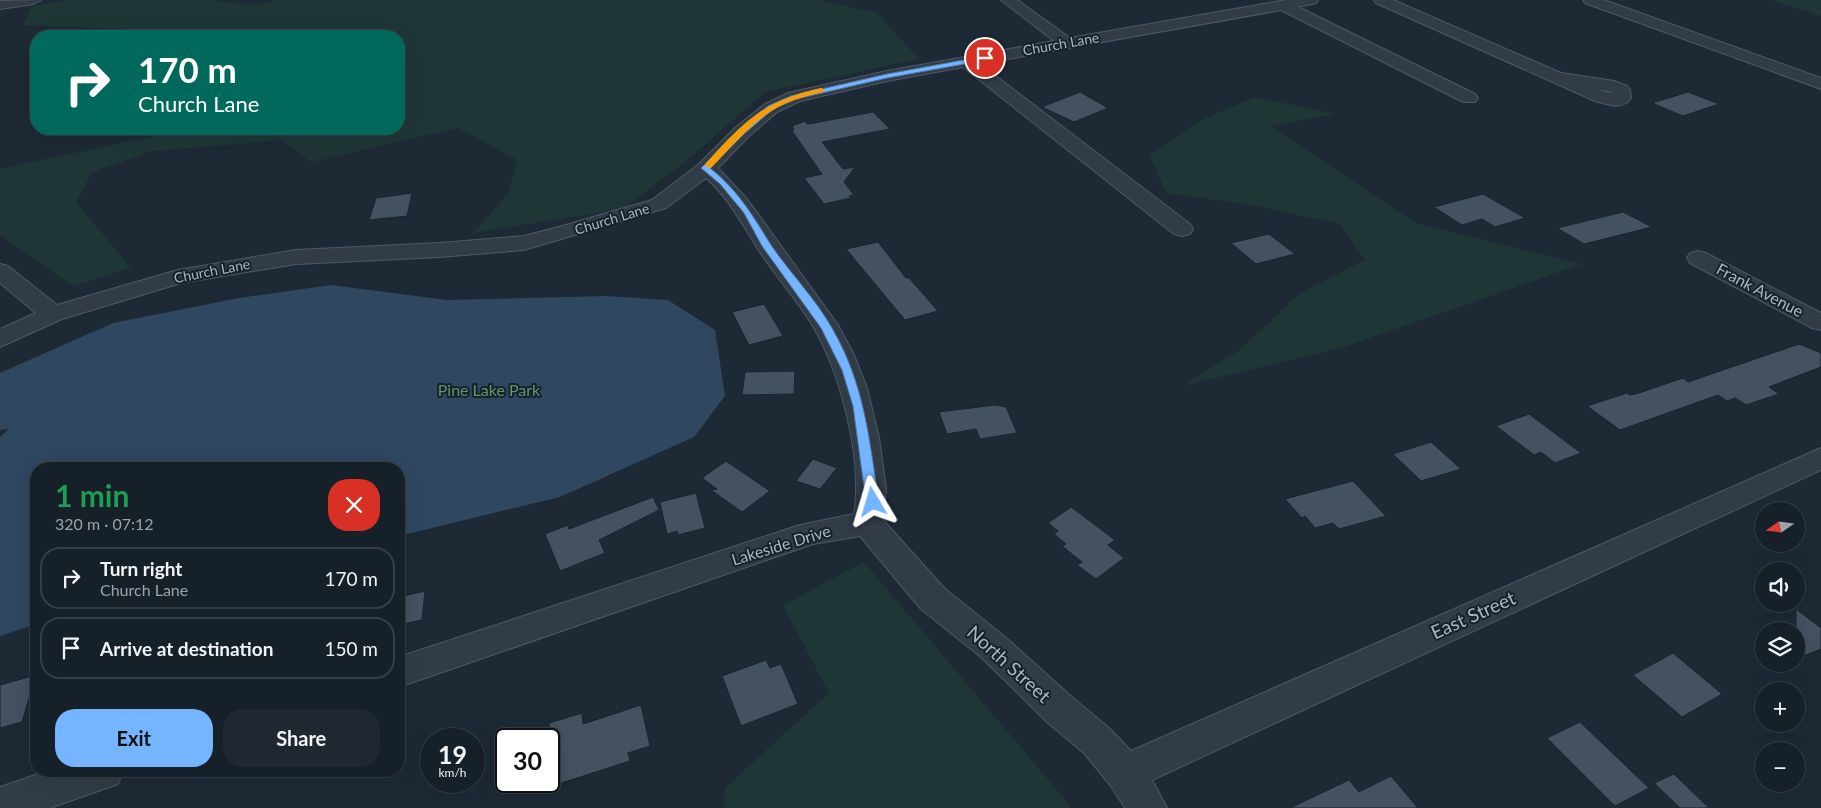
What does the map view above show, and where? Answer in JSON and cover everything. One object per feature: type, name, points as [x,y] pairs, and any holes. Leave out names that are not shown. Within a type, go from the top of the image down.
[{"type":"street","points":[[0,20],[5,4],[34,0]]},
{"type":"street","points":[[1008,0],[1066,43]]},
{"type":"street","name":"Church Lane","points":[[0,339],[53,314],[178,277],[240,265],[296,257],[440,250],[524,243],[659,204],[706,168],[742,132],[771,108],[794,97],[887,76],[1267,4],[1312,0]]},
{"type":"street","points":[[1381,0],[1560,78]]},
{"type":"street","points":[[1590,0],[1821,84]]},
{"type":"street","points":[[1628,0],[1821,70]]},
{"type":"street","points":[[1267,4],[1469,98]]},
{"type":"street","points":[[967,62],[1182,229]]},
{"type":"street","points":[[706,168],[723,182],[748,212],[767,246],[826,327],[847,370],[859,406],[866,444],[873,502],[867,522]]},
{"type":"street","name":"Frank Avenue","points":[[1698,258],[1821,323]]},
{"type":"street","points":[[0,271],[53,314]]},
{"type":"street","name":"East Street","points":[[1125,773],[1821,458]]},
{"type":"street","name":"Lakeside Drive","points":[[405,670],[811,533],[867,522]]},
{"type":"street","name":"North Street","points":[[867,522],[933,599],[993,647],[1060,710],[1097,741],[1125,773],[1147,808]]},
{"type":"street","points":[[0,806],[86,777]]},
{"type":"green space","points":[[67,0],[210,0],[251,5],[278,0],[820,0],[877,13],[919,59],[765,92],[685,162],[622,209],[473,233],[508,194],[517,160],[458,128],[311,162],[282,140],[153,151],[92,172],[76,202],[131,268],[73,286],[0,235],[0,169],[158,135],[405,135],[405,30],[125,30],[23,25],[31,7]]},
{"type":"green space","points":[[1772,0],[1821,0],[1821,16]]},
{"type":"green space","points":[[1255,97],[1335,114],[1271,126],[1415,223],[1582,264],[1341,348],[1182,386],[1241,349],[1299,294],[1365,260],[1340,224],[1251,205],[1166,193],[1150,155],[1198,122]]},
{"type":"green space","points":[[864,562],[1072,808],[723,808],[725,788],[829,693],[783,605]]},
{"type":"water","name":"Pine Lake Park","points":[[331,285],[447,300],[606,296],[668,300],[715,330],[725,396],[694,437],[560,497],[405,535],[405,462],[30,462],[30,626],[0,636],[0,437],[9,429],[0,430],[0,373],[113,323],[239,298]]},
{"type":"building","points":[[1080,92],[1108,108],[1074,122],[1042,107]]},
{"type":"building","points":[[1688,92],[1719,104],[1683,116],[1652,103]]},
{"type":"building","points":[[873,112],[890,129],[822,142],[843,169],[855,167],[844,182],[854,195],[849,196],[851,198],[824,204],[804,178],[822,174],[792,131],[794,130],[792,126],[805,121],[807,124]]},
{"type":"building","points":[[412,193],[407,216],[369,220],[376,198]]},
{"type":"building","points":[[1483,194],[1525,218],[1495,227],[1482,219],[1462,225],[1434,207]]},
{"type":"building","points":[[1623,212],[1652,227],[1584,244],[1557,228]]},
{"type":"building","points":[[1269,234],[1295,254],[1256,264],[1231,243]]},
{"type":"building","points":[[878,242],[906,278],[909,278],[938,311],[905,320],[846,249]]},
{"type":"building","points":[[764,304],[783,336],[749,345],[732,312]]},
{"type":"building","points":[[1799,344],[1821,353],[1821,367],[1769,387],[1779,394],[1746,405],[1735,398],[1727,401],[1718,395],[1620,430],[1587,406],[1627,393],[1630,395],[1639,393],[1683,378],[1688,382]]},
{"type":"building","points":[[795,371],[794,394],[742,395],[745,372]]},
{"type":"building","points":[[995,405],[1006,407],[1017,433],[980,439],[976,429],[947,434],[939,412]]},
{"type":"building","points":[[1529,414],[1581,453],[1555,463],[1541,452],[1534,455],[1496,426]]},
{"type":"building","points":[[1431,442],[1461,469],[1421,481],[1393,454]]},
{"type":"building","points":[[813,459],[837,468],[820,489],[796,481]]},
{"type":"building","points":[[726,461],[770,491],[742,512],[711,490],[717,489],[702,478]]},
{"type":"building","points":[[1353,481],[1386,516],[1339,529],[1333,523],[1315,528],[1305,516],[1302,518],[1285,499]]},
{"type":"building","points":[[696,493],[705,528],[678,535],[677,531],[667,534],[660,502]]},
{"type":"building","points":[[653,497],[659,510],[599,540],[605,553],[560,571],[545,534],[568,525],[569,529]]},
{"type":"building","points":[[1071,507],[1115,540],[1108,545],[1124,558],[1096,579],[1077,565],[1082,562],[1062,546],[1066,544],[1054,534],[1058,531],[1048,523]]},
{"type":"building","points":[[425,591],[422,620],[405,624],[405,596]]},
{"type":"building","points":[[1796,612],[1800,612],[1821,628],[1821,649],[1805,655],[1805,622],[1796,622]]},
{"type":"building","points":[[1673,653],[1722,694],[1682,717],[1633,675]]},
{"type":"building","points":[[766,660],[770,668],[781,664],[798,704],[741,726],[722,676]]},
{"type":"building","points":[[30,677],[30,695],[22,722],[0,728],[0,685]]},
{"type":"building","points":[[641,705],[650,746],[628,753],[630,761],[560,783],[560,728],[549,728],[549,723],[582,713],[583,724]]},
{"type":"building","points":[[1580,722],[1649,788],[1615,806],[1547,738]]},
{"type":"building","points":[[1674,774],[1709,808],[1680,808],[1654,783]]},
{"type":"building","points":[[1391,776],[1418,808],[1290,808],[1349,780],[1359,792]]},
{"type":"slow traffic","points":[[708,166],[742,132],[771,108],[794,97],[821,90]]},
{"type":"route","points":[[873,502],[859,406],[847,370],[826,327],[809,301],[767,246],[748,212],[723,182],[706,168],[742,132],[771,108],[794,97],[887,76],[985,58]]}]
